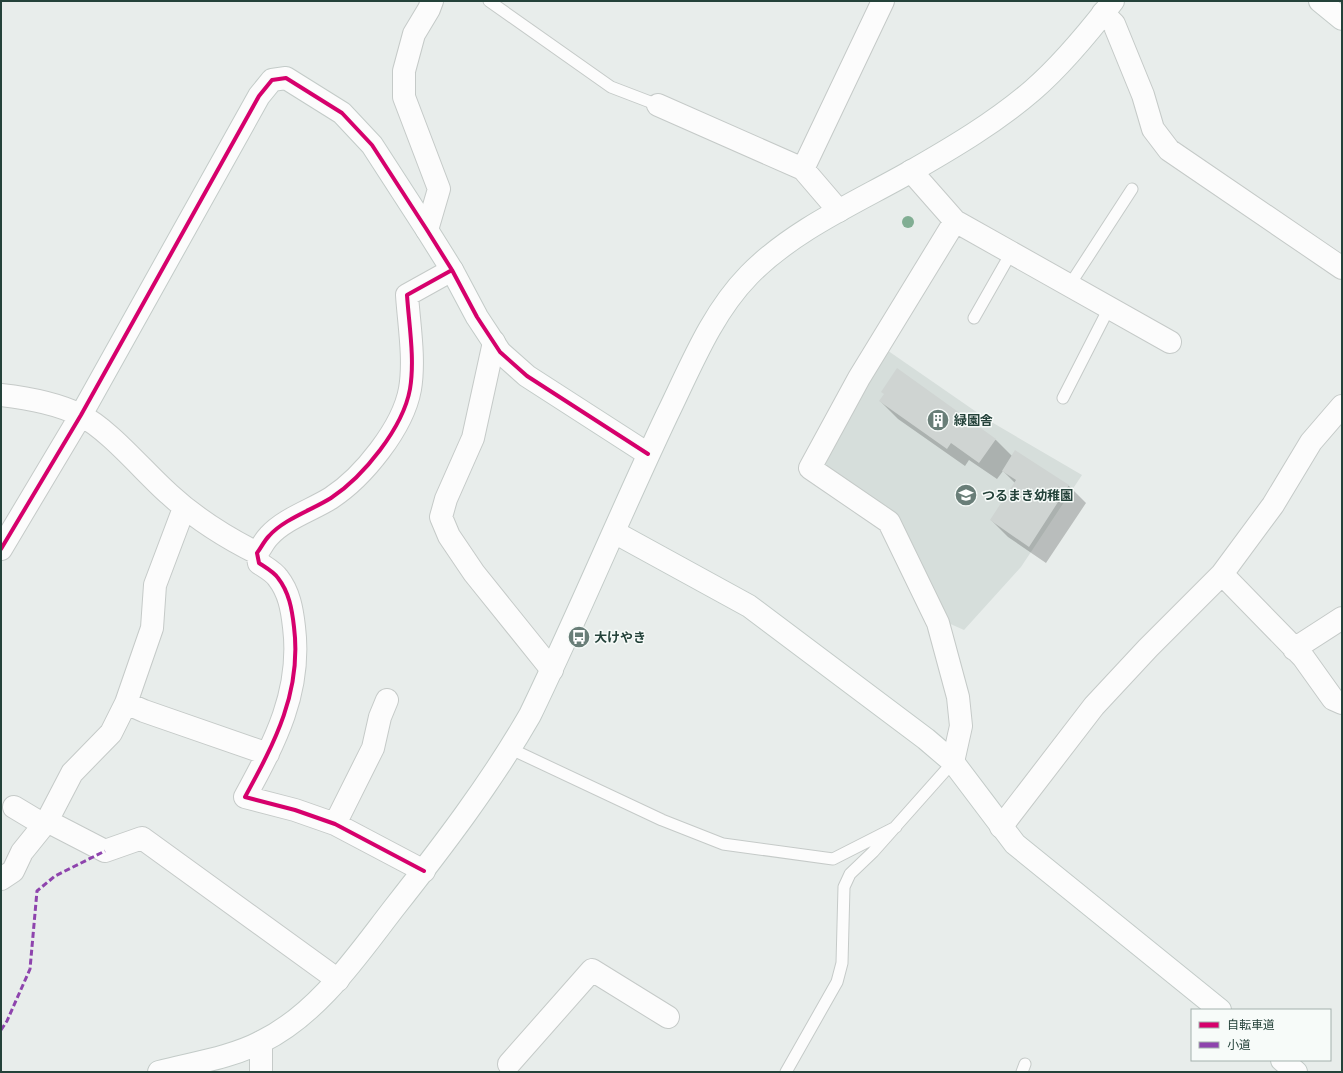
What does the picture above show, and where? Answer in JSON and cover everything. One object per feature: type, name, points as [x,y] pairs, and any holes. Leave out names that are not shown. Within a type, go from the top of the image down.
[{"type":"street","points":[[427,230],[439,189],[404,97],[404,72],[414,34],[432,1]]},
{"type":"street","points":[[803,169],[883,1]]},
{"type":"street","points":[[1320,1],[1342,19]]},
{"type":"street","points":[[159,1072],[225,1055],[261,1042],[297,1020],[338,980],[424,871],[511,749],[530,715],[552,670],[648,454],[707,332],[727,299],[750,274],[775,252],[839,211],[911,171],[996,119],[1034,89],[1068,54],[1108,7]]},
{"type":"street","points":[[1108,7],[1143,95],[1153,129],[1169,150],[1342,268]]},
{"type":"street","points":[[1,549],[80,416],[259,96],[272,80],[286,78],[342,112],[372,145],[452,270],[477,317],[500,352],[527,376],[648,454]]},
{"type":"street","points":[[658,105],[803,169],[839,211]]},
{"type":"street","points":[[911,171],[955,221],[1170,342]]},
{"type":"street","points":[[954,762],[961,726],[958,697],[938,624],[893,528],[889,522],[810,468],[859,378],[955,221]]},
{"type":"street","points":[[424,871],[335,824],[295,810],[245,797],[268,754],[287,709],[294,670],[296,640],[288,593],[277,576],[259,563],[257,553],[270,535],[295,517],[319,506],[342,491],[372,461],[399,420],[410,389],[411,360],[407,294],[452,270]]},
{"type":"street","points":[[494,342],[472,438],[446,499],[441,517],[449,536],[474,573],[552,670]]},
{"type":"street","points":[[1,395],[33,399],[80,416],[104,432],[184,508],[230,540],[257,553]]},
{"type":"street","points":[[1001,827],[1094,706],[1148,648],[1222,574],[1273,505],[1311,442],[1342,406]]},
{"type":"street","points":[[1,879],[12,871],[22,852],[45,823],[72,773],[111,733],[126,703],[152,628],[155,585],[184,508]]},
{"type":"street","points":[[614,532],[749,606],[926,739],[954,762],[1015,844],[1219,1009]]},
{"type":"street","points":[[1222,574],[1303,657],[1333,698],[1342,703]]},
{"type":"street","points":[[1294,649],[1342,618]]},
{"type":"street","points":[[335,824],[373,748],[380,717],[387,700]]},
{"type":"street","points":[[126,703],[144,711],[268,754]]},
{"type":"street","points":[[14,807],[105,851],[142,838],[338,980]]},
{"type":"street","points":[[511,1069],[592,970],[668,1018]]},
{"type":"street","points":[[261,1042],[261,1072]]},
{"type":"street","points":[[1283,1061],[1296,1072]]},
{"type":"lane","points":[[490,1],[611,87],[658,105]]},
{"type":"lane","points":[[1069,286],[1132,189]]},
{"type":"lane","points":[[974,318],[1011,253]]},
{"type":"lane","points":[[1063,398],[1110,308]]},
{"type":"lane","points":[[511,749],[662,820],[723,844],[832,859],[896,827]]},
{"type":"lane","points":[[786,1072],[837,982],[842,963],[844,887],[850,874],[873,852],[954,762]]},
{"type":"shaded area","name":"つるまき幼稚園","points":[[884,348],[988,420],[1082,475],[1021,567],[964,630],[946,622],[895,516],[826,471],[823,458]]},
{"type":"building","name":"緑園舎","points":[[897,368],[996,439],[979,463],[951,443],[947,449],[879,401],[884,394],[881,392]]},
{"type":"building","points":[[1015,450],[1069,485],[1029,547],[990,520],[1016,480],[1002,471]]},
{"type":"marked path","points":[[1,1030],[7,1021],[30,969],[37,891],[55,876],[105,851]]},
{"type":"cycle path","points":[[1,549],[81,415],[259,96],[272,80],[286,78],[342,113],[372,145],[452,270],[477,317],[500,352],[527,376],[648,454]]},
{"type":"cycle path","points":[[424,871],[335,824],[295,810],[245,797],[276,736],[284,715],[294,673],[294,627],[291,607],[282,583],[276,576],[259,563],[257,553],[267,538],[275,530],[298,515],[331,498],[343,489],[356,478],[380,450],[399,420],[406,404],[410,389],[412,354],[407,295],[452,270]]},
{"type":"place","name":"緑園舎","points":[[938,420]]},
{"type":"place","name":"つるまき幼稚園","points":[[966,495]]},
{"type":"place","name":"大けやき","points":[[579,637]]}]
